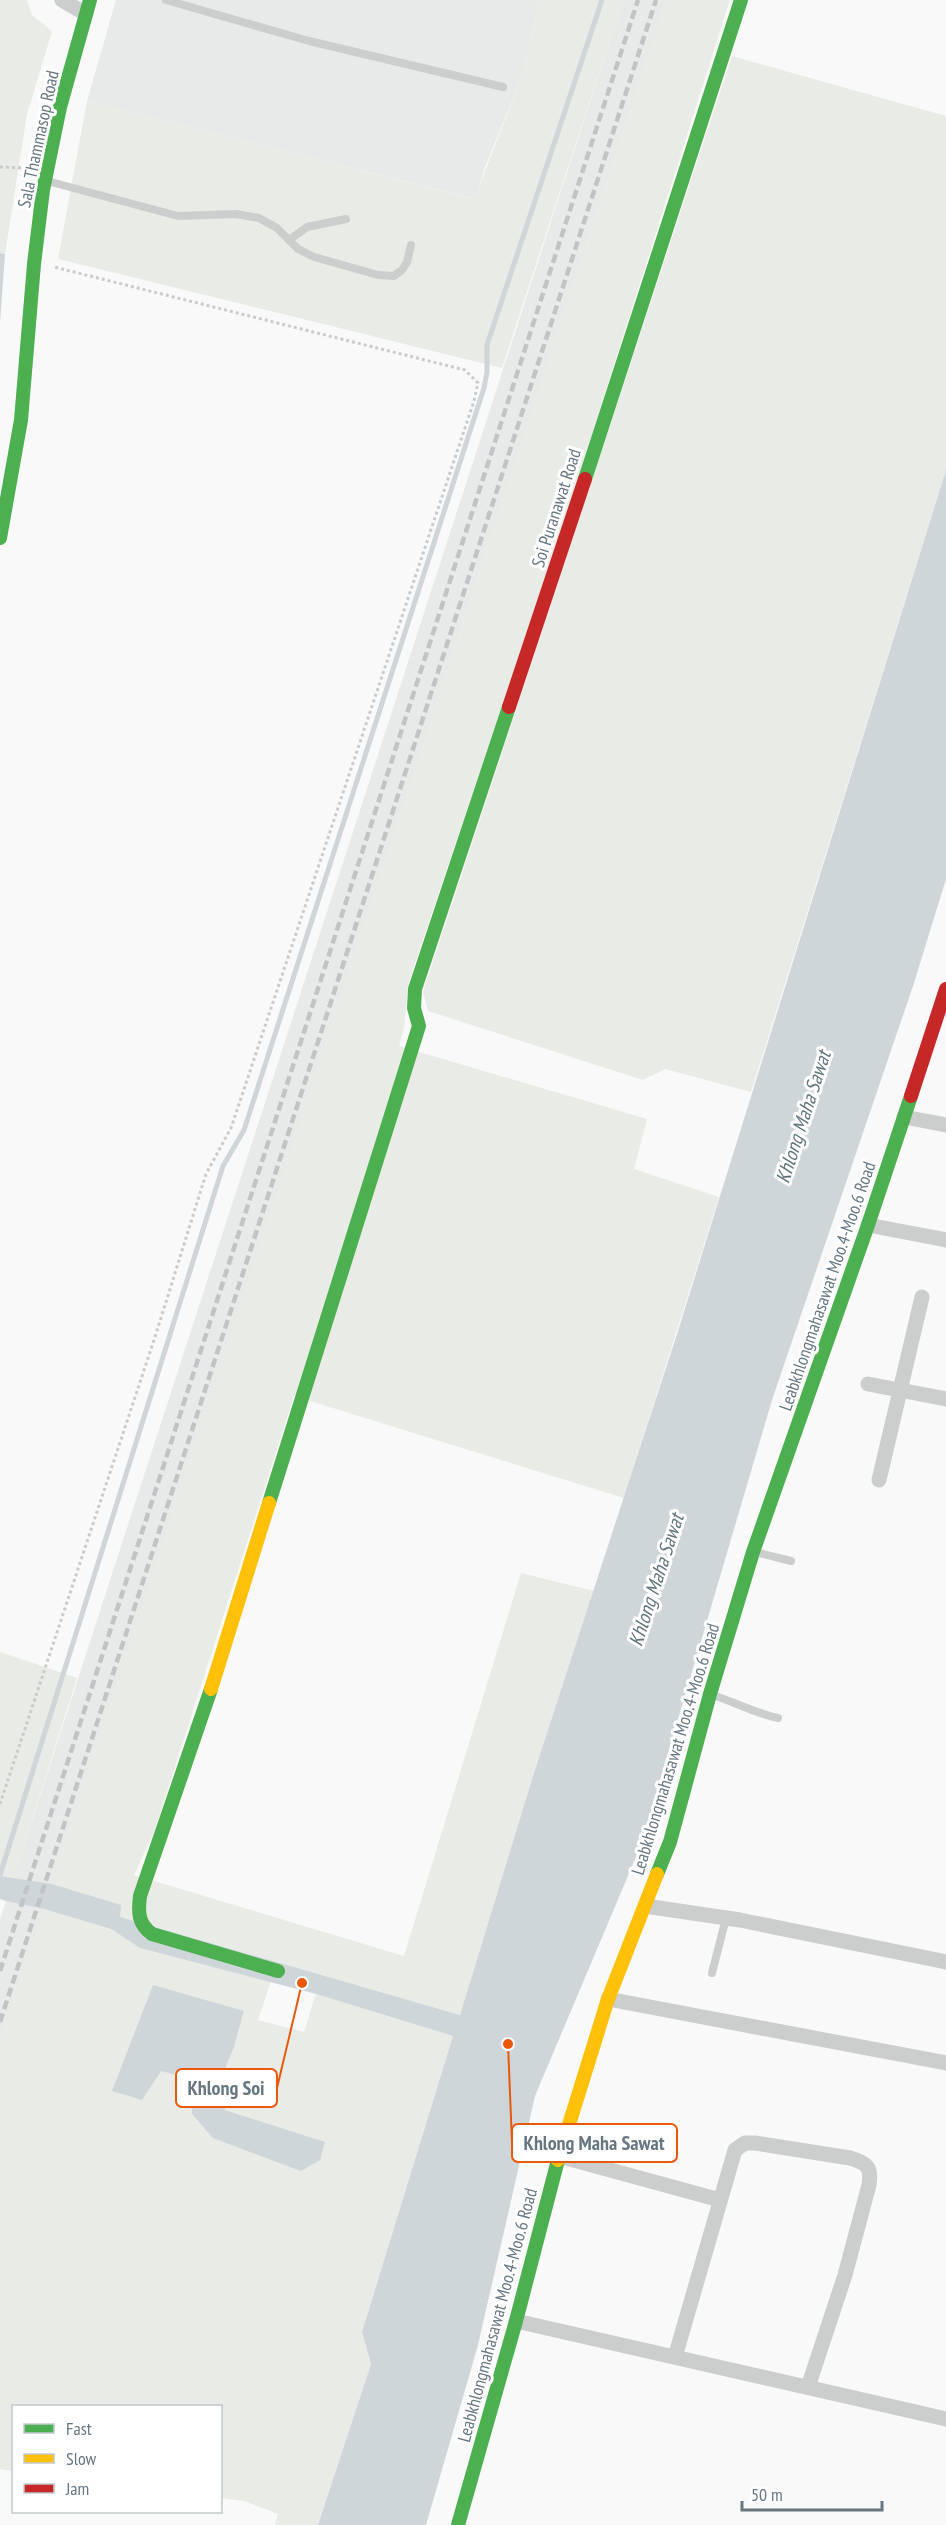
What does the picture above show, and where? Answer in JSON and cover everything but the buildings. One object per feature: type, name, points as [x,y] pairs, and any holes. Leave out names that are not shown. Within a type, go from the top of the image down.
[{"type":"street","points":[[62,0],[88,7]]},
{"type":"street","name":"Soi Puranawat Road","points":[[278,1971],[152,1934],[140,1923],[138,1913],[140,1896],[191,1752],[419,1026],[413,1014],[415,989],[615,390],[741,0]]},
{"type":"street","name":"Sala Thammasop Road","points":[[0,538],[23,404],[46,174],[88,7]]},
{"type":"street","name":"Leabkhlongmahasawat Moo.4-Moo.6 Road","points":[[458,2525],[516,2321],[559,2156],[608,1999],[669,1842],[753,1552],[868,1225],[946,988]]},
{"type":"street","points":[[904,1117],[946,1125]]},
{"type":"street","points":[[868,1225],[946,1240]]},
{"type":"street","points":[[879,1480],[922,1297]]},
{"type":"street","points":[[868,1384],[946,1399]]},
{"type":"street","points":[[645,1906],[726,1918],[946,1962]]},
{"type":"street","points":[[608,1999],[946,2063]]},
{"type":"street","points":[[675,2356],[735,2150],[744,2143],[850,2158],[869,2167],[871,2172],[869,2185],[846,2275],[808,2387]]},
{"type":"street","points":[[559,2156],[720,2200]]},
{"type":"street","points":[[516,2321],[946,2419]]},
{"type":"lane","points":[[166,0],[309,41],[503,87]]},
{"type":"lane","points":[[46,174],[178,216],[236,214],[259,218],[277,228],[298,249],[314,257],[378,275],[394,276],[402,270],[407,262],[411,245]]},
{"type":"lane","points":[[289,240],[307,227],[346,219]]},
{"type":"lane","points":[[753,1552],[791,1561]]},
{"type":"lane","points":[[710,1694],[746,1707],[757,1714],[778,1718]]},
{"type":"lane","points":[[712,1973],[726,1918]]},
{"type":"path","points":[[0,167],[46,174]]},
{"type":"path","points":[[0,1804],[155,1337],[206,1174],[231,1128],[474,401],[478,382],[465,370],[36,263]]},
{"type":"shaded area","points":[[0,0],[27,0],[32,15],[52,31],[27,114],[5,254],[0,253]]},
{"type":"shaded area","points":[[116,0],[539,0],[523,74],[484,170],[475,199],[87,101]]},
{"type":"shaded area","points":[[539,0],[623,0],[502,368],[58,259],[87,101],[474,199],[523,74]]},
{"type":"shaded area","points":[[623,0],[667,0],[0,2044],[0,1919]]},
{"type":"shaded area","points":[[667,0],[730,0],[562,528],[408,984],[404,1028],[399,1046],[647,1119],[634,1169],[719,1197],[624,1498],[294,1396],[154,1832],[134,1875],[404,1956],[521,1573],[594,1591],[533,1776],[460,2015],[119,1917],[120,1905],[52,1884]]},
{"type":"shaded area","points":[[732,56],[946,116],[946,470],[751,1092],[665,1069],[643,1080],[428,1011],[423,992]]},
{"type":"shaded area","points":[[0,1652],[77,1678],[13,1879],[0,1876]]},
{"type":"shaded area","points":[[44,1909],[111,1929],[140,1948],[271,1981],[258,2020],[304,2032],[316,1994],[453,2036],[362,2332],[371,2364],[318,2525],[275,2525],[278,2514],[244,2501],[222,2498],[222,2405],[12,2405],[12,2471],[0,2469],[0,2044]],"holes":[[[244,2011],[234,2047],[219,2084],[225,2110],[324,2142],[192,2114],[192,2079],[161,2071]]]},
{"type":"water","points":[[0,253],[5,254],[0,323]]},
{"type":"water","points":[[946,470],[946,879],[914,983],[772,1400],[641,1845],[535,2096],[478,2345],[426,2525],[318,2525],[371,2364],[362,2332],[453,2036],[316,1994],[140,1948],[111,1929],[44,1909],[0,1899],[0,1876],[52,1884],[121,1905],[120,1917],[460,2015],[533,1776],[678,1331]]},
{"type":"water","points":[[153,1985],[244,2011],[234,2047],[219,2084],[225,2110],[325,2142],[320,2160],[301,2171],[213,2138],[192,2114],[191,2079],[161,2071],[142,2100],[112,2091]]},
{"type":"waterway","points":[[0,1875],[223,1166],[244,1130],[484,388],[487,372],[487,345],[602,0]]},
{"type":"railway","points":[[0,1971],[638,0]]},
{"type":"railway","points":[[0,2022],[656,0]]},
{"type":"traffic: fast","points":[[0,538],[21,420],[34,264],[43,190],[60,107],[90,0]]},
{"type":"traffic: fast","points":[[585,479],[741,0]]},
{"type":"traffic: fast","points":[[269,1503],[419,1026],[414,1008],[415,989],[509,707]]},
{"type":"traffic: fast","points":[[657,1874],[670,1842],[710,1694],[753,1552],[911,1096]]},
{"type":"traffic: fast","points":[[211,1689],[140,1896],[140,1917],[144,1926],[152,1934],[278,1971]]},
{"type":"traffic: fast","points":[[458,2525],[516,2321],[558,2160]]},
{"type":"traffic: slow","points":[[211,1689],[269,1503]]},
{"type":"traffic: slow","points":[[558,2160],[608,1999],[657,1874]]},
{"type":"traffic: jam","points":[[509,707],[585,479]]},
{"type":"traffic: jam","points":[[911,1096],[946,989]]},
{"type":"place","name":"Khlong Soi","points":[[302,1983]]},
{"type":"place","name":"Khlong Maha Sawat","points":[[508,2044]]}]
